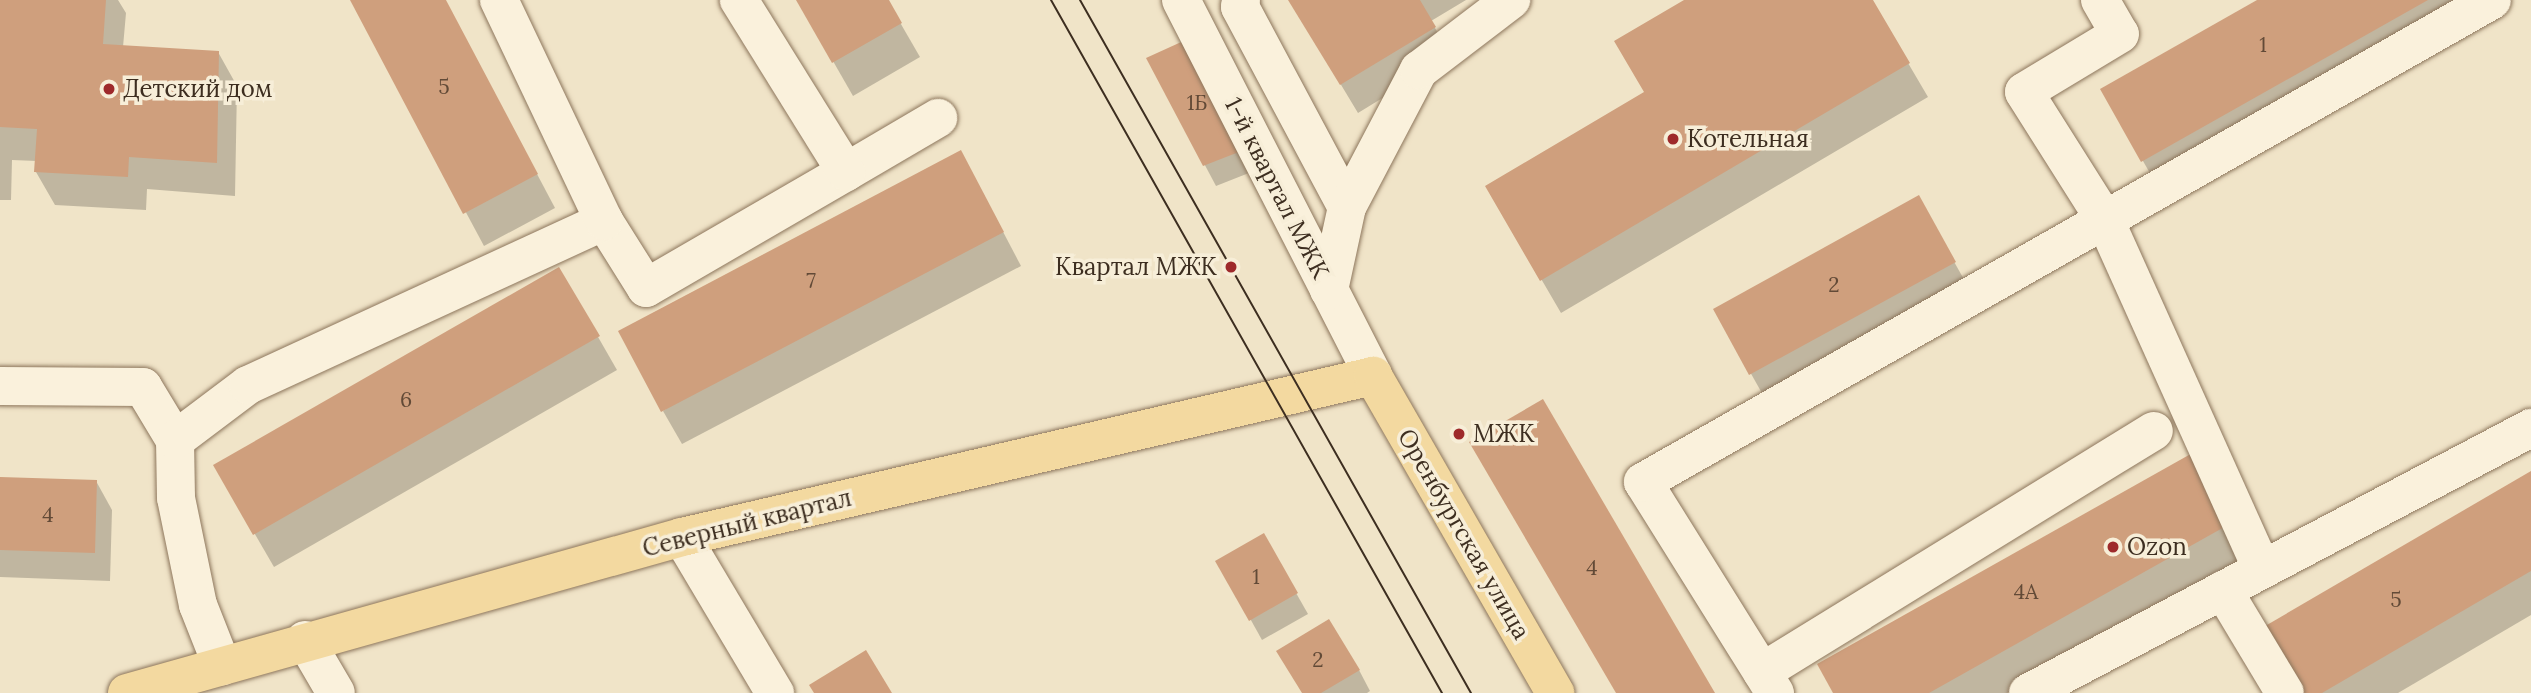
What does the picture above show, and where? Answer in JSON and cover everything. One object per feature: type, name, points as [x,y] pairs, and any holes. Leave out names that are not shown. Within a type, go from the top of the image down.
[{"type":"main road","name":"Северный квартал","points":[[127,693],[172,687],[222,666],[305,640],[682,537],[1373,376]]},
{"type":"main road","name":"Оренбургская улица","points":[[1373,376],[1555,693]]},
{"type":"street","points":[[499,0],[604,221],[646,288],[938,118]]},
{"type":"street","points":[[740,0],[846,172]]},
{"type":"street","name":"1-й квартал МЖК","points":[[1181,0],[1373,376]]},
{"type":"street","points":[[1241,0],[1240,7],[1348,207]]},
{"type":"street","points":[[1329,290],[1348,207],[1419,70],[1511,0]]},
{"type":"street","points":[[2100,0],[2120,34],[2024,92],[2105,220],[2262,569]]},
{"type":"street","points":[[2154,431],[1768,682],[1643,482],[2492,0]]},
{"type":"street","points":[[176,440],[248,385],[604,221]]},
{"type":"street","points":[[0,386],[143,387],[176,440],[176,498],[198,605],[222,666]]},
{"type":"street","points":[[2028,693],[2531,428]]},
{"type":"street","points":[[682,537],[775,693]]},
{"type":"street","points":[[2223,590],[2285,693]]},
{"type":"street","points":[[305,640],[336,693]]},
{"type":"building","name":"Детский дом","points":[[0,0],[106,0],[103,44],[219,51],[217,163],[129,157],[128,177],[34,172],[37,129],[0,127]]},
{"type":"building","points":[[350,0],[446,0],[538,174],[463,214]]},
{"type":"building","points":[[796,0],[889,0],[902,23],[832,63]]},
{"type":"building","points":[[1288,0],[1420,0],[1436,27],[1340,85]]},
{"type":"building","name":"Котельная","points":[[1684,0],[1873,0],[1910,63],[1540,281],[1485,186],[1644,92],[1614,41]]},
{"type":"building","points":[[2257,0],[2428,0],[2141,162],[2100,89]]},
{"type":"building","points":[[1190,38],[1249,148],[1203,166],[1146,58]]},
{"type":"building","points":[[961,150],[1004,232],[661,412],[618,331]]},
{"type":"building","points":[[1919,195],[1956,262],[1749,375],[1713,309]]},
{"type":"building","points":[[559,267],[600,336],[253,535],[213,465]]},
{"type":"building","points":[[1543,399],[1715,693],[1616,693],[1469,442]]},
{"type":"building","points":[[2196,451],[2235,521],[1929,693],[1833,693],[1817,664]]},
{"type":"building","points":[[2531,471],[2531,571],[2322,693],[2299,693],[2260,629]]},
{"type":"building","points":[[0,477],[97,480],[95,553],[0,550]]},
{"type":"building","points":[[1264,533],[1298,593],[1249,621],[1215,561]]},
{"type":"building","points":[[1329,619],[1360,670],[1321,693],[1302,693],[1276,651]]},
{"type":"building","points":[[866,650],[892,693],[814,693],[809,685]]},
{"type":"tram line","points":[[1051,0],[1442,693]]},
{"type":"tram line","points":[[1080,0],[1471,693]]},
{"type":"place","name":"Детский дом","points":[[109,89]]},
{"type":"place","name":"Котельная","points":[[1673,139]]},
{"type":"place","name":"Квартал МЖК","points":[[1231,267]]},
{"type":"place","name":"МЖК","points":[[1459,434]]},
{"type":"place","name":"Ozon","points":[[2113,547]]}]
